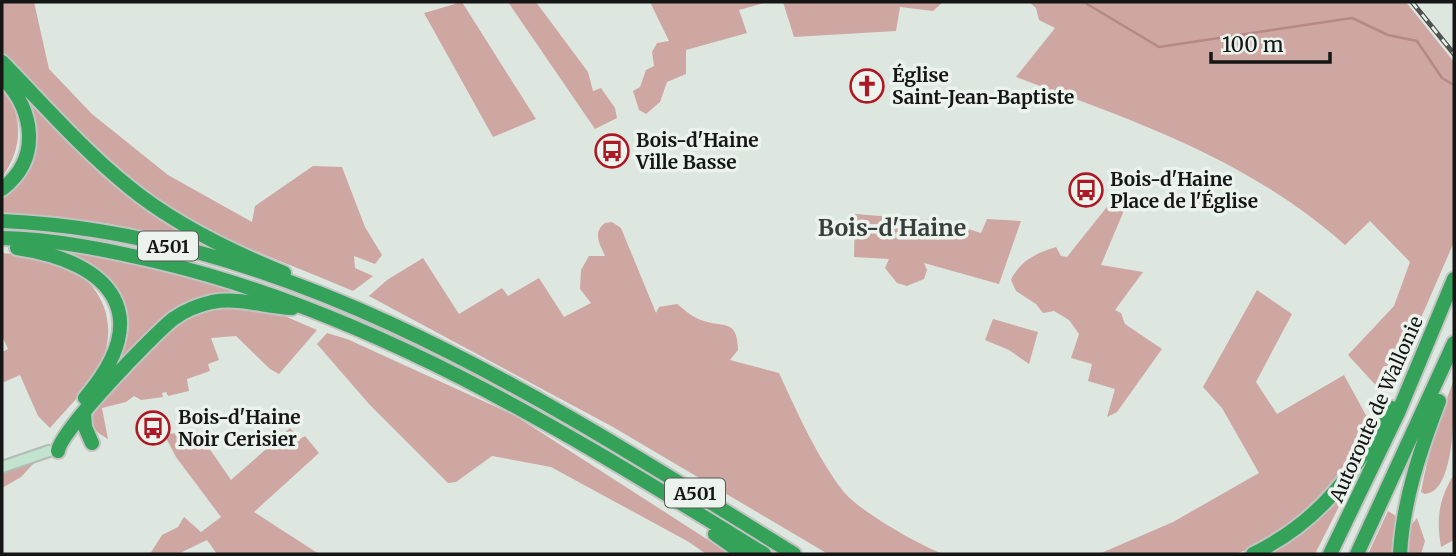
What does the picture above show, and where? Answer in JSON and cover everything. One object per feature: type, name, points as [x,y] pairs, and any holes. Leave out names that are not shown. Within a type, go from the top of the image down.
[{"type":"highway","points":[[2,62],[103,165],[131,188],[215,241],[313,284],[328,296]]},
{"type":"highway","points":[[2,77],[14,89],[24,111],[31,139],[21,170],[2,189]]},
{"type":"highway","name":"A501","points":[[2,221],[89,231],[169,246],[328,296],[481,368],[586,426],[794,554]]},
{"type":"highway","name":"A501","points":[[2,238],[125,254],[204,272],[314,309],[358,327],[494,393],[764,554]]},
{"type":"highway","points":[[2,244],[74,261],[103,282],[116,304],[119,329],[111,360],[94,387],[53,435],[53,451]]},
{"type":"highway","name":"Autoroute de Wallonie","points":[[1330,554],[1373,452],[1399,405],[1454,279]]},
{"type":"highway","points":[[53,451],[154,335],[185,312],[228,301],[314,309]]},
{"type":"highway","points":[[1357,554],[1390,485],[1417,444],[1439,401],[1443,370],[1454,343]]},
{"type":"highway","points":[[84,413],[85,427],[92,443]]},
{"type":"highway","points":[[1399,554],[1417,444]]},
{"type":"highway","points":[[1253,554],[1293,533],[1313,516],[1373,452]]},
{"type":"highway","points":[[696,512],[705,527],[743,554]]},
{"type":"street","points":[[2,467],[53,451]]},
{"type":"shaded area","points":[[2,2],[34,2],[49,69],[92,114],[168,175],[252,222],[255,206],[313,166],[342,167],[365,227],[382,255],[375,264],[354,256],[355,268],[373,276],[353,291],[218,234],[150,194],[83,136],[2,52]]},
{"type":"shaded area","points":[[462,2],[536,119],[493,137],[424,13]]},
{"type":"shaded area","points":[[508,2],[536,2],[588,72],[593,91],[601,88],[615,108],[617,118],[595,129]]},
{"type":"shaded area","points":[[650,2],[768,2],[739,10],[747,33],[686,50],[686,74],[667,82],[660,102],[646,114],[639,110],[633,91],[640,87],[646,70],[654,66],[652,52],[657,43],[669,41]]},
{"type":"shaded area","points":[[783,2],[943,2],[933,11],[900,7],[896,31],[794,37]]},
{"type":"shaded area","points":[[1029,2],[1406,2],[1454,62],[1454,242],[1386,391],[1380,390],[1348,355],[1394,306],[1410,262],[1370,221],[1345,245],[1308,215],[1269,189],[1189,145],[1016,77],[1055,28],[1039,20],[1036,8]]},
{"type":"shaded area","points":[[3,70],[100,167],[222,252],[111,224],[2,214],[2,195],[34,138]]},
{"type":"shaded area","points":[[2,86],[14,109],[18,132],[14,155],[2,177]]},
{"type":"shaded area","points":[[1110,203],[1125,208],[1101,265],[1143,272],[1115,310],[1121,313],[1125,324],[1162,349],[1117,412],[1107,417],[1115,389],[1088,381],[1092,364],[1071,358],[1079,334],[1069,320],[1054,311],[1043,313],[1036,304],[1016,291],[1011,280],[1024,263],[1042,252],[1056,247],[1061,256],[1067,257]]},
{"type":"shaded area","points":[[855,214],[943,221],[981,233],[987,219],[1021,221],[999,284],[924,263],[927,270],[924,279],[907,286],[897,283],[885,268],[889,259],[854,257]]},
{"type":"shaded area","points":[[612,222],[621,228],[656,313],[659,307],[677,304],[698,319],[732,328],[738,350],[730,360],[779,373],[816,449],[843,491],[890,527],[943,554],[828,554],[613,427],[369,296],[387,280],[423,258],[459,314],[502,288],[508,296],[539,278],[564,317],[591,303],[580,289],[581,270],[589,256],[605,256],[598,235],[605,223]]},
{"type":"shaded area","points":[[47,246],[92,253],[271,298],[195,303],[97,391],[115,357],[120,301]]},
{"type":"shaded area","points":[[2,253],[38,257],[67,266],[93,287],[107,315],[106,348],[100,365],[84,390],[50,428],[38,416],[20,375],[2,383],[2,352],[8,349],[2,336]]},
{"type":"shaded area","points":[[1257,290],[1292,314],[1256,382],[1277,414],[1344,375],[1368,419],[1352,458],[1326,493],[1310,509],[1276,534],[1242,551],[1216,555],[1099,554],[1173,522],[1259,473],[1222,408],[1203,387]]},
{"type":"shaded area","points":[[213,307],[266,308],[317,330],[279,374],[270,369],[236,336],[211,338],[219,360],[208,364],[210,371],[187,379],[189,391],[168,396],[166,392],[162,393],[163,397],[141,400],[134,396],[126,402],[102,408],[108,439],[97,431],[92,423],[95,412],[141,355],[177,322]]},
{"type":"shaded area","points":[[993,319],[1038,332],[1029,364],[1009,350],[985,340]]},
{"type":"shaded area","points":[[327,333],[347,339],[514,415],[730,554],[706,554],[689,542],[551,467],[492,456],[456,482],[448,483],[369,404],[317,344]]},
{"type":"shaded area","points":[[1454,380],[1453,427],[1448,464],[1443,479],[1435,490],[1425,494],[1421,492],[1427,463]]},
{"type":"shaded area","points":[[290,428],[300,439],[305,436],[319,453],[254,512],[319,554],[217,554],[207,540],[178,554],[150,554],[162,535],[178,527],[184,517],[201,532],[221,517],[176,457],[164,434],[198,432],[231,480]]},
{"type":"shaded area","points":[[35,462],[21,477],[2,488],[2,467]]},
{"type":"shaded area","points":[[1357,471],[1315,554],[1265,554],[1313,524]]},
{"type":"shaded area","points":[[1454,474],[1454,540],[1441,547],[1440,509]]},
{"type":"shaded area","points":[[1388,511],[1399,518],[1396,554],[1368,554]]},
{"type":"shaded area","points":[[1417,518],[1425,541],[1421,554],[1407,554],[1411,525]]},
{"type":"waterway","points":[[1087,4],[1159,47],[1352,18],[1388,35],[1417,41],[1442,78],[1454,85]]},
{"type":"railway","points":[[1412,2],[1454,54]]},
{"type":"place","name":"Église Saint-Jean-Baptiste","points":[[867,86]]},
{"type":"place","name":"Bois-d'Haine Ville Basse","points":[[612,151]]},
{"type":"place","name":"Bois-d'Haine Place de l'Église","points":[[1086,190]]},
{"type":"place","name":"Bois-d'Haine Noir Cerisier","points":[[153,428]]},
{"type":"district","name":"Bois-d'Haine","points":[[892,227]]}]
